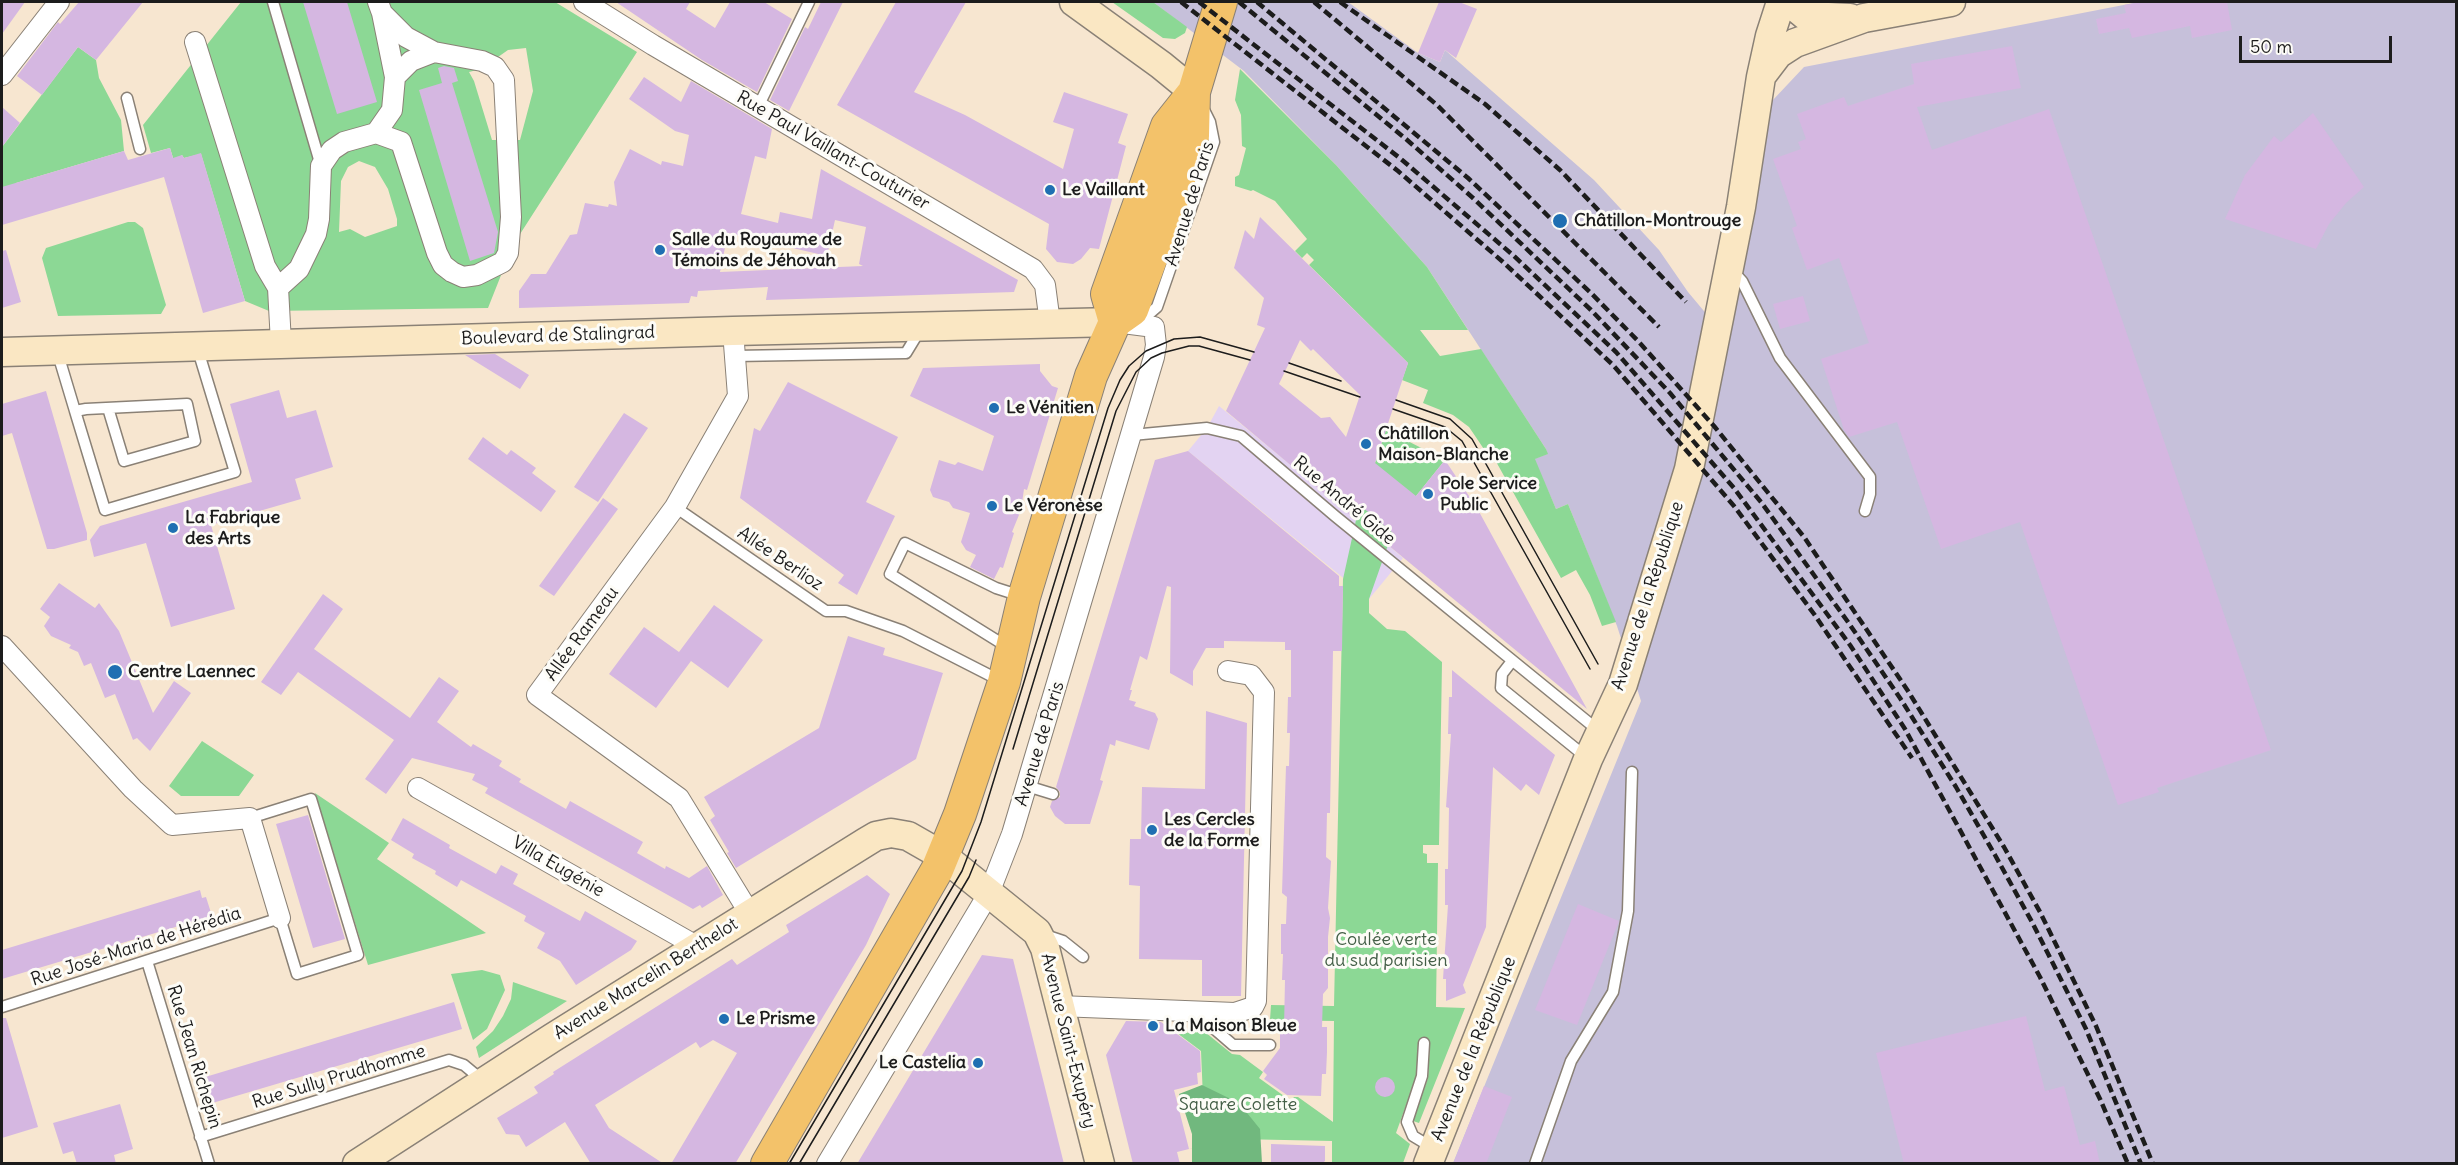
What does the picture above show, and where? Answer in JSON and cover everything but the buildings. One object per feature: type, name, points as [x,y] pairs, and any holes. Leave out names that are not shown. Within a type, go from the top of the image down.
[{"type":"main road","points":[[1074,2],[1161,64],[1194,92]]},
{"type":"main road","points":[[767,1164],[943,856],[960,814],[1004,682],[1024,597],[1091,376],[1115,322],[1107,294],[1167,126],[1194,92],[1221,2]]},
{"type":"main road","name":"Avenue de la République","points":[[1431,1156],[1599,731],[1623,684],[1689,469],[1730,267],[1761,77],[1770,36],[1781,2]]},
{"type":"main road","points":[[1789,2],[1806,16],[1864,18]]},
{"type":"main road","points":[[1761,77],[1778,54],[1795,43],[1864,18],[1951,2]]},
{"type":"main road","name":"Boulevard de Stalingrad","points":[[2,352],[281,343],[734,344],[922,326],[1115,322]]},
{"type":"main road","name":"Avenue Marcelin Berthelot","points":[[357,1164],[484,1081],[876,836],[901,833],[943,856]]},
{"type":"main road","name":"Avenue Saint-Exupéry","points":[[943,856],[1037,932],[1045,948],[1100,1164]]},
{"type":"street","points":[[2,75],[59,2]]},
{"type":"street","name":"Rue Paul Vaillant-Couturier","points":[[584,2],[1034,269],[1045,285],[1050,323]]},
{"type":"street","points":[[380,7],[406,37],[434,52],[482,61],[495,67],[504,80],[511,217],[508,253],[503,261],[477,275],[463,277],[452,272],[443,265],[437,253],[392,110],[395,77],[380,7]]},
{"type":"street","points":[[195,42],[265,266],[278,288],[281,343]]},
{"type":"street","points":[[395,77],[411,61],[434,52]]},
{"type":"street","points":[[376,133],[392,110]]},
{"type":"street","points":[[278,288],[299,269],[316,234],[319,219],[321,166],[332,150],[344,142],[376,133],[401,142]]},
{"type":"street","name":"Avenue de Paris","points":[[827,1164],[988,893],[1012,834],[1154,357],[1156,345],[1154,327],[1115,322]]},
{"type":"street","name":"Allée Rameau","points":[[734,344],[738,396],[675,507],[537,695],[679,798],[750,914]]},
{"type":"street","points":[[2,646],[133,789],[172,825],[249,818],[280,918]]},
{"type":"street","points":[[1059,1006],[1200,1011],[1245,1011],[1253,1007],[1256,1001],[1264,692],[1251,675],[1228,671]]},
{"type":"street","name":"Villa Eugénie","points":[[418,788],[698,947]]},
{"type":"lane","points":[[273,2],[321,166]]},
{"type":"lane","points":[[758,107],[809,2]]},
{"type":"lane","name":"Avenue de Paris","points":[[1115,322],[1149,314],[1157,307],[1200,184],[1214,142],[1210,122],[1194,92]]},
{"type":"lane","points":[[127,98],[140,149]]},
{"type":"lane","points":[[1730,267],[1742,281],[1780,358],[1870,477],[1870,494],[1865,511]]},
{"type":"lane","points":[[57,351],[105,510],[235,472],[197,347]]},
{"type":"lane","points":[[75,411],[108,408],[187,404],[195,441],[124,461],[108,408]]},
{"type":"lane","name":"Rue André Gide","points":[[1132,435],[1207,429],[1241,436],[1599,731]]},
{"type":"lane","name":"Allée Berlioz","points":[[675,507],[826,611],[846,611],[903,631],[1004,682]]},
{"type":"lane","points":[[1012,650],[890,574],[905,543],[996,588],[1024,597]]},
{"type":"lane","points":[[1512,661],[1502,674],[1501,688],[1588,759]]},
{"type":"lane","points":[[1535,1164],[1571,1061],[1613,992],[1628,911],[1632,772]]},
{"type":"lane","points":[[1027,786],[1053,794]]},
{"type":"lane","points":[[249,818],[311,800],[358,955],[297,974],[280,918]]},
{"type":"lane","name":"Rue José-Maria de Hérédia","points":[[2,1007],[280,918]]},
{"type":"lane","points":[[1037,932],[1063,941],[1083,957]]},
{"type":"lane","name":"Rue Jean Richepin","points":[[147,961],[209,1164]]},
{"type":"lane","points":[[1200,1011],[1211,1026],[1233,1045],[1270,1045]]},
{"type":"lane","points":[[1424,1042],[1422,1076],[1407,1122],[1413,1136],[1431,1156]]},
{"type":"lane","name":"Rue Sully Prudhomme","points":[[200,1137],[449,1060],[464,1065],[484,1081]]},
{"type":"shaded area","points":[[1153,2],[1348,2],[1418,53],[1440,62],[1445,50],[1594,180],[1659,250],[1688,292],[1729,341],[1772,101],[1804,67],[2139,2],[2456,2],[2456,1163],[1453,1163],[1641,701],[1617,626],[1568,504],[1556,509],[1534,459],[1547,454],[1546,449],[1427,267],[1336,165],[1244,71]]},
{"type":"shaded area","points":[[1219,406],[1356,519],[1372,471],[1445,460],[1416,496],[1388,545],[1403,558],[1369,599],[1188,451],[1207,428]]},
{"type":"green space","points":[[241,2],[555,2],[637,52],[513,245],[488,308],[269,311],[245,301],[201,154],[184,158],[182,155],[174,161],[170,148],[151,153],[143,125]],"holes":[[[526,48],[533,91],[520,140],[492,140],[474,81],[469,72],[481,69],[508,50]],[[359,161],[375,167],[388,189],[397,219],[397,226],[365,237],[350,229],[339,232],[341,181],[348,167]]]},
{"type":"green space","points":[[1112,2],[1153,2],[1187,27],[1185,33],[1175,39],[1163,38]]},
{"type":"green space","points":[[78,47],[96,60],[99,78],[121,120],[124,151],[16,183],[18,192],[2,197],[2,147]]},
{"type":"green space","points":[[1240,69],[1336,165],[1427,267],[1468,330],[1420,330],[1440,356],[1481,349],[1546,449],[1548,454],[1535,459],[1556,509],[1568,504],[1616,622],[1602,626],[1590,595],[1576,570],[1561,578],[1494,458],[1492,461],[1469,427],[1453,415],[1423,403],[1428,390],[1402,380],[1408,363],[1309,265],[1314,260],[1307,253],[1302,258],[1295,251],[1307,239],[1275,201],[1253,190],[1235,186],[1235,177],[1239,175],[1246,148],[1242,146],[1241,115],[1235,100]]},
{"type":"green space","points":[[128,222],[135,222],[143,228],[166,305],[161,314],[58,316],[42,258],[46,248]]},
{"type":"green space","name":"Coulée verte du sud parisien","points":[[1386,430],[1445,460],[1416,496],[1388,545],[1369,599],[1369,613],[1387,629],[1405,631],[1442,662],[1439,845],[1423,845],[1423,853],[1427,854],[1427,863],[1438,863],[1436,1007],[1465,1008],[1419,1123],[1413,1121],[1428,1078],[1430,1043],[1418,1043],[1417,1075],[1396,1133],[1410,1144],[1403,1163],[1332,1163],[1332,1141],[1237,1139],[1189,1149],[1205,1145],[1201,1051],[1177,1033],[1205,1032],[1232,1054],[1240,1055],[1263,1072],[1259,1078],[1291,1101],[1294,1097],[1298,1097],[1333,1122],[1334,1021],[1270,1020],[1271,1005],[1334,1006],[1343,579],[1356,520]]},
{"type":"green space","points":[[202,741],[254,775],[239,796],[181,796],[169,786]]},
{"type":"green space","points":[[315,793],[389,843],[377,859],[486,933],[368,965]]},
{"type":"green space","points":[[482,970],[500,975],[505,990],[487,1029],[473,1040],[451,974]]},
{"type":"green space","points":[[513,982],[567,1001],[479,1058],[476,1047],[493,1031],[503,1016],[511,999]]},
{"type":"green space","name":"Square Colette","points":[[1202,1085],[1239,1103],[1260,1129],[1262,1163],[1192,1163],[1192,1134],[1179,1094]]},
{"type":"tram line","points":[[789,1164],[962,871],[981,822],[1108,408],[1120,380],[1129,366],[1146,351],[1174,339],[1200,337],[1254,352]]},
{"type":"tram line","points":[[1013,749],[1116,411],[1136,372],[1151,358],[1189,346],[1199,346],[1250,360]]},
{"type":"tram line","points":[[1289,363],[1341,381]]},
{"type":"tram line","points":[[1284,371],[1360,397]]},
{"type":"tram line","points":[[1396,400],[1450,419],[1472,439],[1598,664]]},
{"type":"tram line","points":[[1393,409],[1445,427],[1462,441],[1590,669]]},
{"type":"tram line","points":[[799,1164],[969,877],[976,860]]},
{"type":"railway","points":[[1181,2],[1398,171],[1503,262],[1613,365],[1734,506],[1814,614],[1912,758]]},
{"type":"railway","points":[[1199,2],[1401,159],[1514,256],[1616,352],[1734,488],[1850,645],[1905,729],[2040,977],[2100,1099],[2128,1164]]},
{"type":"railway","points":[[1239,2],[1406,139],[1473,198],[1591,310],[1670,393],[1761,502],[1848,622],[1900,698],[1956,787],[2032,922],[2086,1029],[2141,1164]]},
{"type":"railway","points":[[1257,2],[1468,178],[1591,293],[1639,342],[1714,426],[1804,537],[1908,691],[2004,847],[2040,912],[2096,1026],[2153,1164]]},
{"type":"railway","points":[[1314,2],[1437,105],[1659,327]]},
{"type":"railway","points":[[1340,2],[1485,104],[1560,170],[1686,302]]},
{"type":"place","name":"Le Vaillant","points":[[1050,190]]},
{"type":"place","name":"Châtillon-Montrouge","points":[[1560,221]]},
{"type":"place","name":"Salle du Royaume de Témoins de Jéhovah","points":[[660,250]]},
{"type":"place","name":"Le Vénitien","points":[[994,408]]},
{"type":"place","name":"Châtillon Maison-Blanche","points":[[1366,444]]},
{"type":"place","name":"Pole Service Public","points":[[1428,494]]},
{"type":"place","name":"Le Véronèse","points":[[992,506]]},
{"type":"place","name":"La Fabrique des Arts","points":[[173,528]]},
{"type":"place","name":"Centre Laennec","points":[[115,672]]},
{"type":"place","name":"Les Cercles de la Forme","points":[[1152,830]]},
{"type":"place","name":"Le Prisme","points":[[724,1019]]},
{"type":"place","name":"La Maison Bleue","points":[[1153,1026]]},
{"type":"place","name":"Le Castelia","points":[[978,1063]]}]
